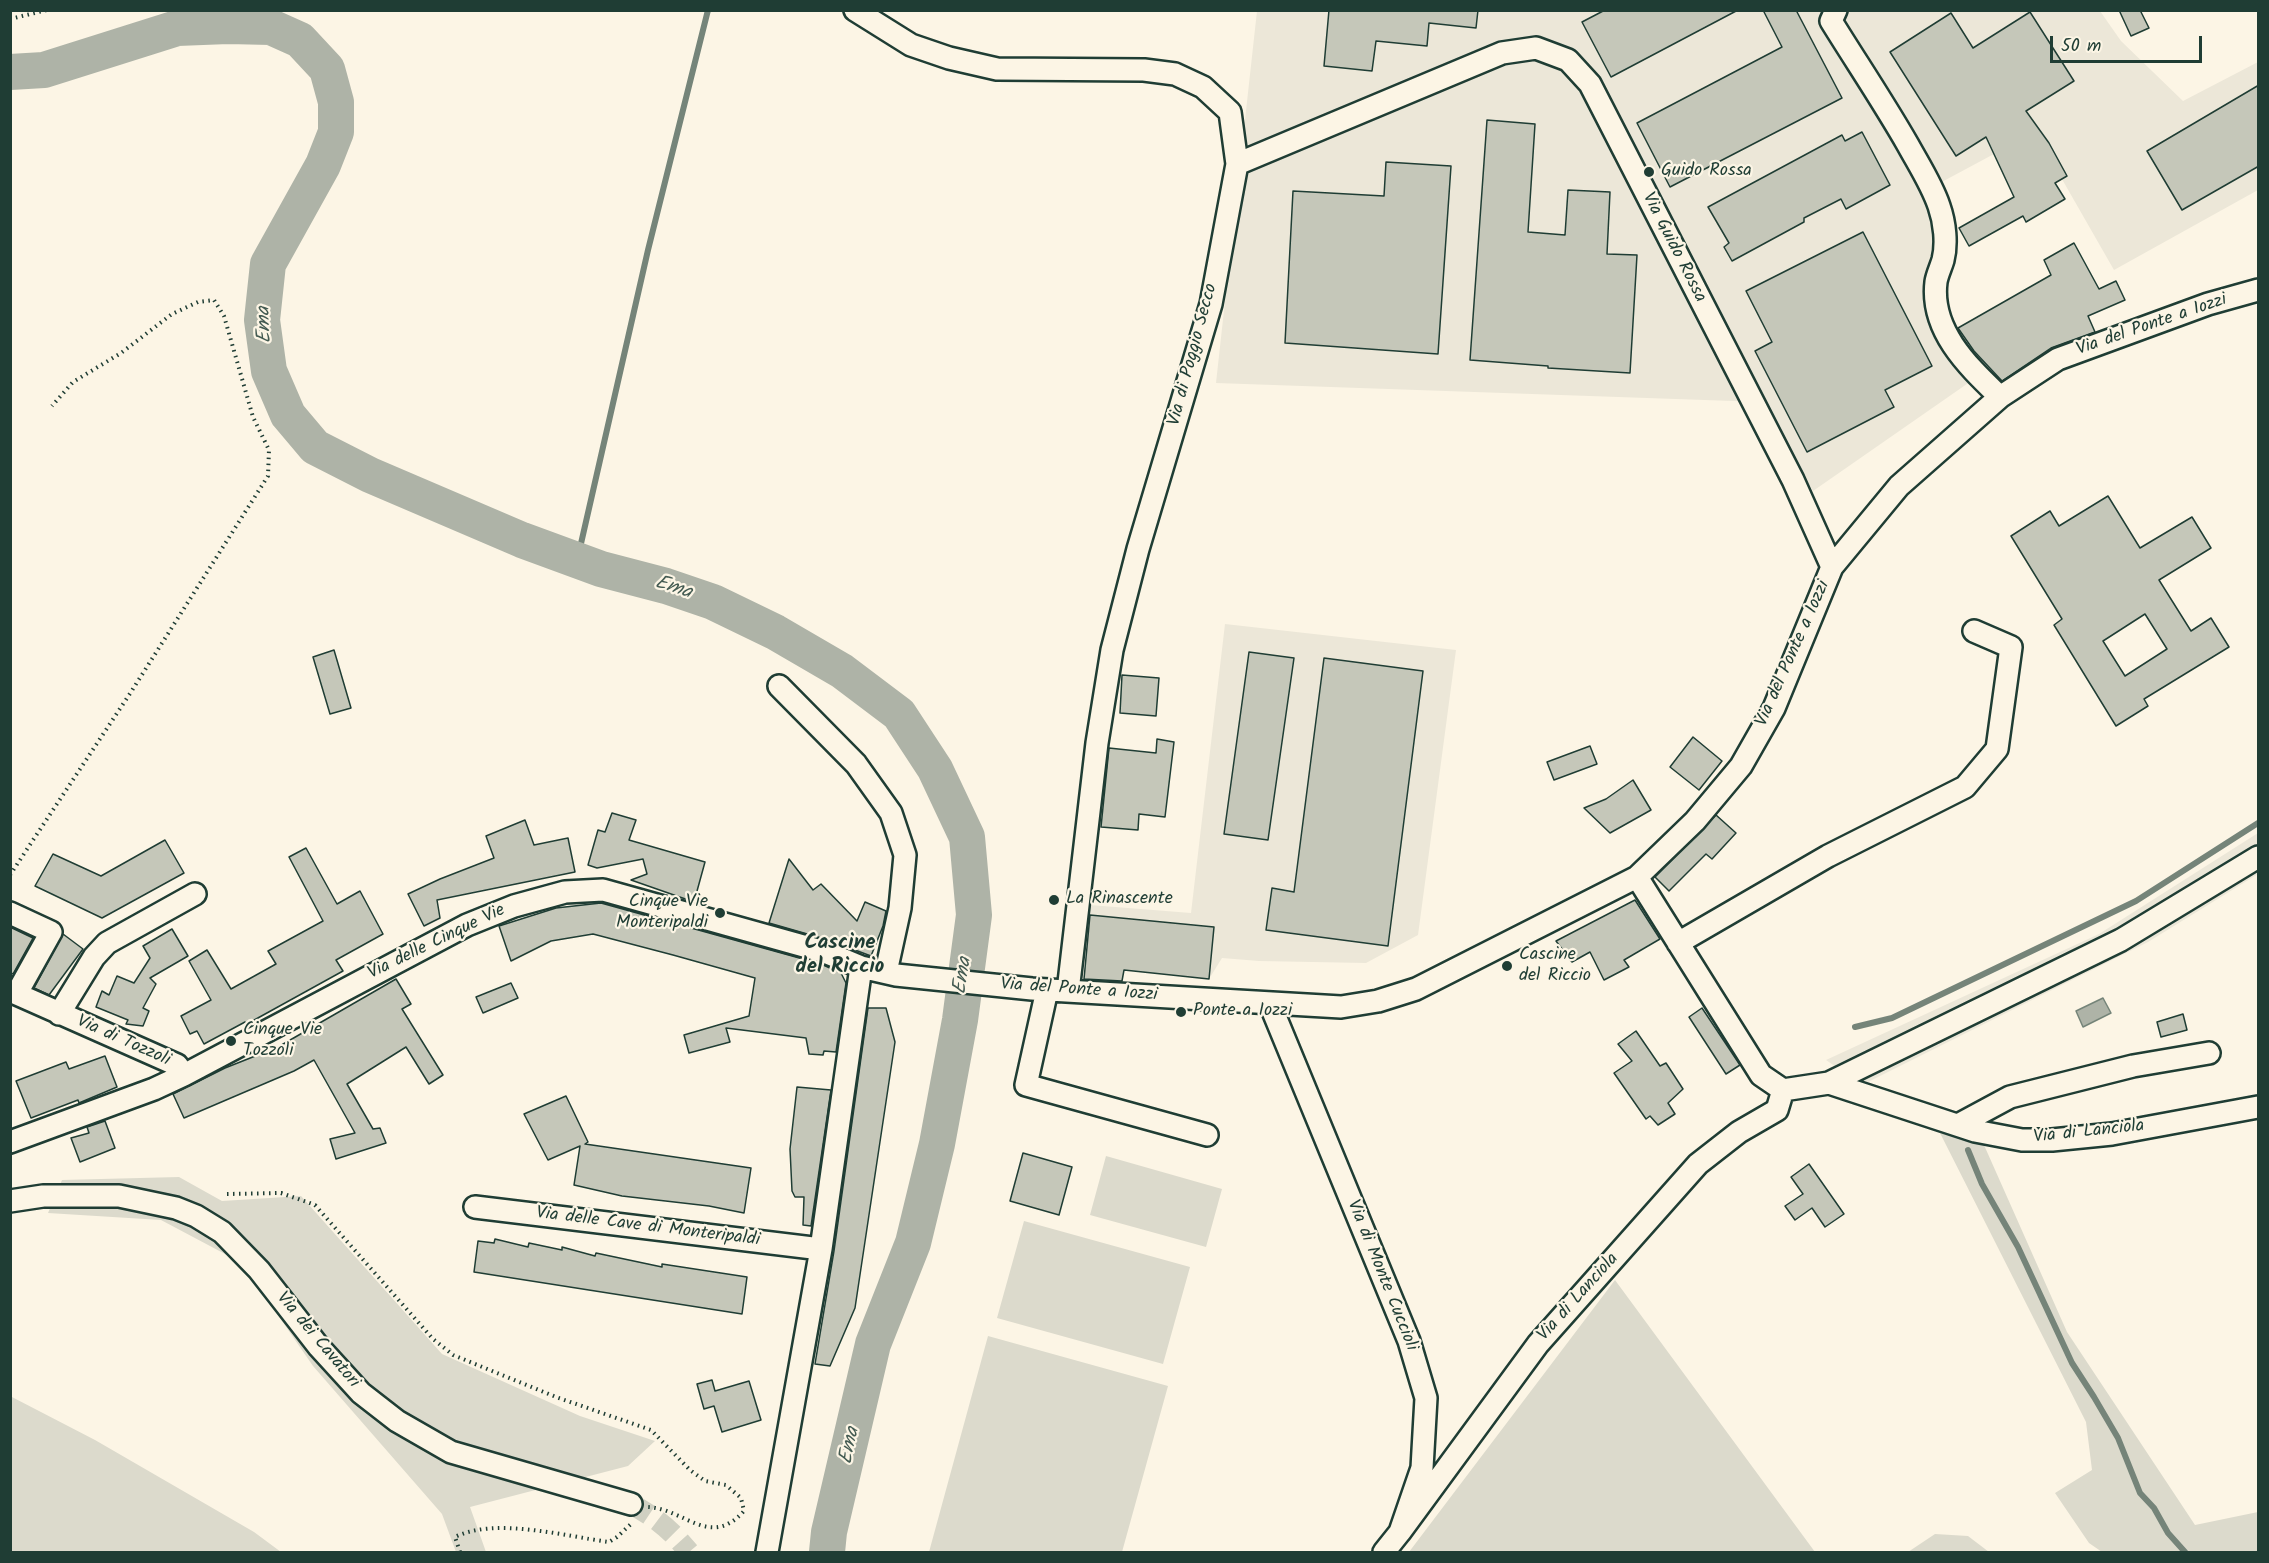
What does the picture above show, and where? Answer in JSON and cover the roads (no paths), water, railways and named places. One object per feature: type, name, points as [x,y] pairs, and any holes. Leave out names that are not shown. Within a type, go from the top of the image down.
[{"type":"street","name":"Via di Poggio Secco","points":[[855,10],[911,45],[949,58],[997,69],[1144,70],[1175,74],[1203,87],[1230,112],[1237,164],[1211,304],[1138,549],[1112,650],[1097,742],[1049,990],[1026,1085],[1207,1135]]},
{"type":"street","points":[[1836,10],[1831,21],[1905,139],[1940,206],[1945,234],[1944,257],[1936,283],[1938,307],[1943,326],[1955,351],[2000,397]]},
{"type":"street","name":"Via Guido Rossa","points":[[1237,164],[1502,53],[1536,48],[1568,60],[1590,84],[1793,480],[1832,567]]},
{"type":"street","name":"Via del Ponte a Iozzi","points":[[891,974],[1049,990],[1341,1008],[1378,1001],[1416,989],[1637,877],[1695,821],[1741,766],[1774,708],[1832,567],[1899,486],[2000,397],[2058,359],[2208,304],[2259,291]]},
{"type":"street","points":[[1678,943],[1828,856],[1965,787],[1997,748],[2011,647],[1974,631]]},
{"type":"street","points":[[779,686],[856,764],[891,813],[904,855],[891,974]]},
{"type":"street","points":[[1829,1083],[2121,939],[2259,857]]},
{"type":"street","points":[[1637,877],[1761,1075],[1783,1090]]},
{"type":"street","name":"Via delle Cinque Vie","points":[[10,1142],[154,1089],[466,925],[514,906],[565,892],[603,890],[825,952],[861,967],[891,974]]},
{"type":"street","name":"Via di Tozzoli","points":[[59,1014],[94,957],[106,943],[195,894]]},
{"type":"street","points":[[10,913],[51,932],[14,992]]},
{"type":"street","points":[[767,1552],[821,1249],[861,967]]},
{"type":"street","name":"Via di Tozzoli","points":[[14,992],[177,1065],[184,1075]]},
{"type":"street","name":"Via di Monte Cuccioli","points":[[1270,1004],[1409,1341],[1426,1398],[1422,1468],[1400,1532],[1384,1552]]},
{"type":"street","points":[[1958,1125],[2010,1097],[2133,1066],[2210,1053]]},
{"type":"street","name":"Via di Lanciola","points":[[1400,1532],[1538,1344],[1698,1164],[1739,1132],[1777,1110],[1783,1090],[1829,1083],[1976,1131],[2022,1140],[2052,1140],[2112,1134],[2259,1107]]},
{"type":"street","name":"Via dei Cavatori","points":[[10,1201],[43,1196],[119,1196],[176,1208],[196,1216],[222,1232],[259,1270],[319,1347],[354,1386],[397,1421],[451,1452],[636,1513]]},
{"type":"street","name":"Via delle Cave di Monteripaldi","points":[[475,1207],[821,1249]]},
{"type":"waterway","points":[[577,561],[648,250],[708,10]]},
{"type":"waterway","name":"Ema","points":[[10,72],[44,70],[177,28],[271,27],[300,40],[327,69],[336,102],[336,132],[323,165],[268,264],[262,320],[269,371],[288,415],[315,447],[370,475],[522,540],[601,569],[666,586],[713,602],[775,632],[842,671],[899,714],[935,769],[967,837],[974,915],[960,1020],[937,1144],[913,1243],[873,1344],[829,1532],[827,1552]]},
{"type":"waterway","points":[[1855,1027],[1892,1018],[2136,901],[2258,823]]},
{"type":"waterway","points":[[1968,1150],[1982,1184],[2018,1247],[2072,1363],[2118,1438],[2140,1493],[2154,1508],[2168,1533],[2185,1552]]},
{"type":"tunnel","points":[[631,1504],[663,1525],[689,1552]]},
{"type":"place","name":"Guido Rossa","points":[[1649,172]]},
{"type":"place","name":"La Rinascente","points":[[1054,900]]},
{"type":"place","name":"Cinque Vie Monteripaldi","points":[[720,913]]},
{"type":"place","name":"Cascine del Riccio","points":[[1507,966]]},
{"type":"place","name":"Ponte a Iozzi","points":[[1181,1012]]},
{"type":"place","name":"Cinque Vie Tozzoli","points":[[231,1041]]},
{"type":"district","name":"Cascine del Riccio","points":[[840,956]]}]
